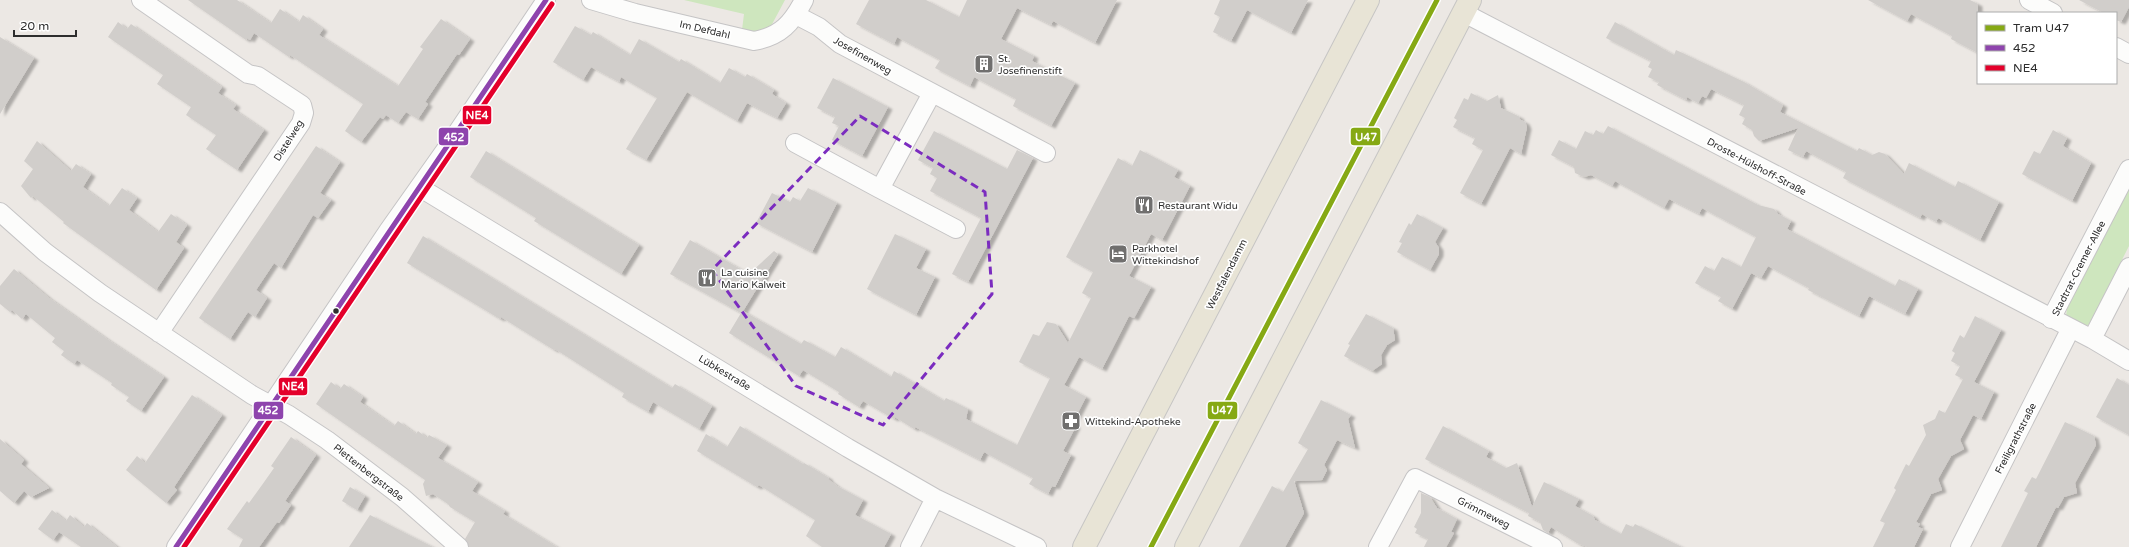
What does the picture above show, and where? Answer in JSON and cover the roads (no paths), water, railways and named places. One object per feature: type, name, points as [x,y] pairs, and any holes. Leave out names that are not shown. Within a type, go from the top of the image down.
[{"type":"main road","name":"Westfalendamm","points":[[1084,547],[1368,0]]},
{"type":"main road","points":[[1186,547],[1467,6]]},
{"type":"street","name":"Distelweg","points":[[141,0],[248,74],[258,76],[302,105],[304,113],[301,123],[159,333]]},
{"type":"street","points":[[176,547],[546,0]]},
{"type":"street","name":"Im Defdahl","points":[[591,0],[635,13],[754,41],[770,38],[784,29],[800,8]]},
{"type":"street","points":[[2028,0],[2051,12]]},
{"type":"street","name":"Droste-Hülshoff-Straße","points":[[1467,6],[2051,319]]},
{"type":"street","name":"Josefinenweg","points":[[800,8],[840,44],[1046,153]]},
{"type":"street","points":[[2117,48],[2129,54]]},
{"type":"street","points":[[880,189],[932,93]]},
{"type":"street","points":[[794,143],[956,229]]},
{"type":"street","name":"Stadtrat-Cremer-Allee","points":[[2129,169],[2051,319],[2092,339],[2129,361]]},
{"type":"street","name":"Lübkestraße","points":[[419,187],[848,448],[935,498],[1037,547]]},
{"type":"street","name":"Plettenbergstraße","points":[[0,212],[45,252],[100,294],[252,395],[271,405],[327,440],[402,497],[459,547]]},
{"type":"street","points":[[2092,339],[2129,267]]},
{"type":"street","name":"Freiligrathstraße","points":[[1960,547],[2071,328]]},
{"type":"street","name":"Grimmeweg","points":[[1378,547],[1415,478],[1553,547]]},
{"type":"street","points":[[910,547],[935,498]]},
{"type":"tram line","name":"U47","points":[[1151,547],[1437,0]]},
{"type":"place","name":"St. Josefinenstift","points":[[984,64]]},
{"type":"place","name":"Restaurant Widu","points":[[1144,205]]},
{"type":"place","name":"Parkhotel Wittekindshof","points":[[1118,254]]},
{"type":"place","name":"La cuisine Mario Kalweit","points":[[707,278]]},
{"type":"place","name":"Wittekind-Apotheke","points":[[1071,421]]}]
